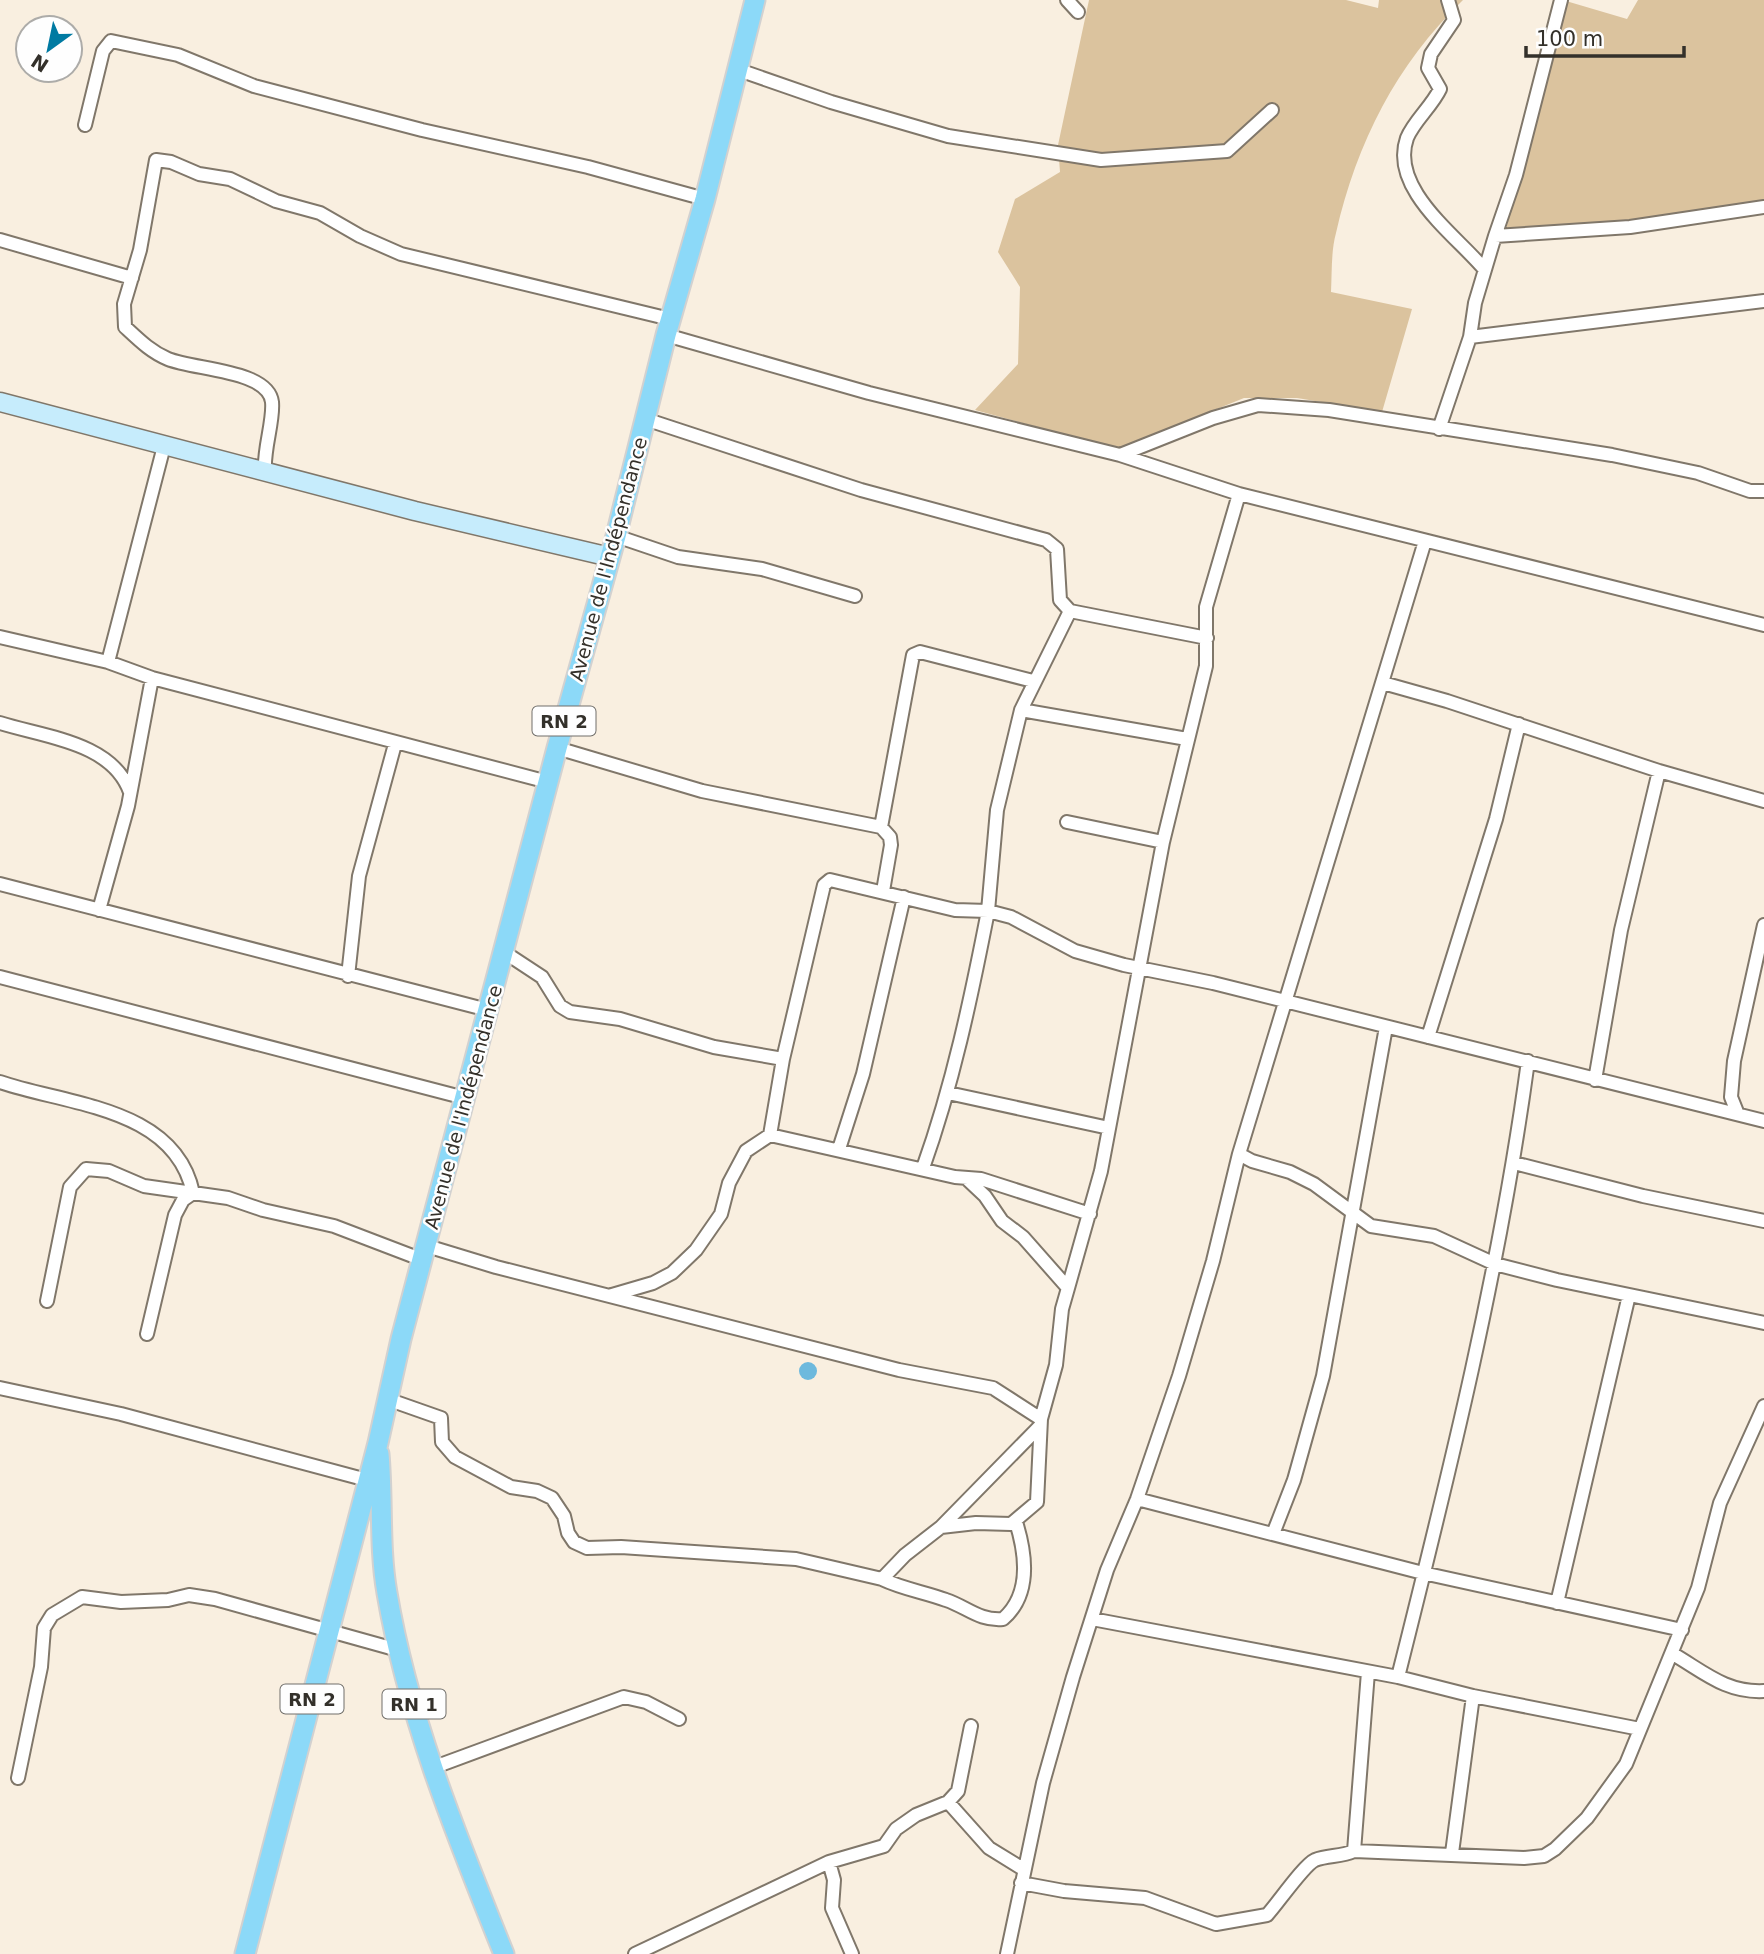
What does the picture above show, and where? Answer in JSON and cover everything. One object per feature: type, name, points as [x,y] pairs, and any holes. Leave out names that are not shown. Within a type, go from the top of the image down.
[{"type":"main road","name":"Avenue de l'Indépendance","points":[[378,1443],[465,1098],[616,536],[668,327],[705,199],[755,0]]},
{"type":"main road","name":"RN 2","points":[[245,1954],[378,1443]]},
{"type":"main road","name":"RN 1","points":[[378,1443],[386,1589],[398,1650],[432,1768],[504,1954]]},
{"type":"street","points":[[1067,0],[1078,12]]},
{"type":"street","points":[[1448,0],[1454,20],[1431,54],[1428,68],[1440,89],[1432,105],[1408,137],[1403,160],[1411,186],[1431,213],[1485,270]]},
{"type":"street","points":[[1439,429],[1470,337],[1485,270],[1516,175],[1561,0]]},
{"type":"street","points":[[85,125],[103,51],[111,41],[178,55],[266,89],[446,135],[588,167],[705,199]]},
{"type":"street","points":[[736,69],[831,102],[948,136],[1056,156],[1101,160],[1227,150],[1272,110]]},
{"type":"street","points":[[265,472],[272,403],[267,389],[249,376],[190,365],[146,347],[125,327],[124,304],[140,250],[156,160],[171,162],[199,174],[230,179],[276,201],[320,213],[360,236],[401,254],[626,306],[668,327],[869,393],[1120,456],[1239,494],[1764,625]]},
{"type":"street","points":[[1495,236],[1630,227],[1764,207]]},
{"type":"street","points":[[0,240],[132,278]]},
{"type":"street","points":[[1470,337],[1764,301]]},
{"type":"street","points":[[0,402],[265,472],[610,557]]},
{"type":"street","points":[[1120,456],[1213,418],[1258,405],[1329,410],[1612,455],[1698,473],[1750,491],[1764,491]]},
{"type":"street","points":[[645,419],[860,490],[1046,540],[1057,550],[1060,600],[1070,611],[1207,638]]},
{"type":"street","points":[[108,662],[164,446]]},
{"type":"street","points":[[941,1527],[1016,1522],[1037,1502],[1041,1423],[1056,1365],[1062,1309],[1090,1214],[1110,1128],[1137,984],[1137,966],[1163,842],[1206,666],[1206,607],[1239,494]]},
{"type":"street","points":[[616,536],[678,557],[762,569],[855,596]]},
{"type":"street","points":[[1007,1954],[1022,1876],[1070,1688],[1107,1570],[1137,1499],[1187,1349],[1239,1153],[1425,541]]},
{"type":"street","points":[[923,1168],[948,1093],[953,1064],[970,1008],[977,957],[988,911],[998,810],[1021,710],[1033,681],[1070,611]]},
{"type":"street","points":[[0,637],[108,662],[152,678],[395,744],[548,782]]},
{"type":"street","points":[[881,827],[913,655],[920,652],[1033,681]]},
{"type":"street","points":[[99,910],[130,794],[152,678]]},
{"type":"street","points":[[1383,683],[1519,724],[1659,771],[1764,801]]},
{"type":"street","points":[[1021,710],[1187,739]]},
{"type":"street","points":[[0,723],[73,743],[99,757],[118,770],[130,794]]},
{"type":"street","points":[[1429,1037],[1496,819],[1519,724]]},
{"type":"street","points":[[348,976],[359,876],[395,744]]},
{"type":"street","points":[[557,748],[702,791],[881,827],[890,837],[891,845],[883,891]]},
{"type":"street","points":[[1595,1080],[1621,930],[1659,771]]},
{"type":"street","points":[[1067,822],[1163,842]]},
{"type":"street","points":[[770,1135],[783,1059],[824,885],[830,880],[955,910],[988,911],[1011,917],[1075,951],[1528,1061],[1595,1080],[1737,1112],[1764,1121]]},
{"type":"street","points":[[0,884],[488,1010]]},
{"type":"street","points":[[839,1149],[863,1074],[904,897]]},
{"type":"street","points":[[1737,1112],[1731,1097],[1734,1061],[1764,925]]},
{"type":"street","points":[[504,952],[542,976],[560,1006],[569,1012],[620,1020],[714,1047],[783,1059]]},
{"type":"street","points":[[0,977],[465,1098]]},
{"type":"street","points":[[1273,1534],[1294,1480],[1323,1376],[1386,1027]]},
{"type":"street","points":[[1398,1677],[1495,1264],[1514,1163],[1528,1061]]},
{"type":"street","points":[[0,1082],[134,1120],[159,1137],[178,1159],[192,1193]]},
{"type":"street","points":[[948,1093],[1110,1128]]},
{"type":"street","points":[[610,1296],[653,1283],[673,1273],[696,1250],[721,1214],[729,1183],[746,1151],[770,1135],[968,1180],[981,1179],[1090,1214]]},
{"type":"street","points":[[1239,1153],[1252,1161],[1290,1172],[1314,1184],[1371,1226],[1434,1236],[1495,1264],[1764,1323]]},
{"type":"street","points":[[1514,1163],[1643,1196],[1764,1221]]},
{"type":"street","points":[[47,1301],[71,1187],[86,1169],[109,1171],[144,1186],[228,1198],[263,1210],[334,1226],[425,1253],[610,1296],[900,1370],[993,1388],[1041,1423]]},
{"type":"street","points":[[968,1180],[985,1196],[1002,1221],[1023,1237],[1068,1288]]},
{"type":"street","points":[[147,1334],[175,1215],[183,1200],[192,1193]]},
{"type":"street","points":[[1557,1603],[1629,1295]]},
{"type":"street","points":[[0,1388],[121,1414],[367,1480]]},
{"type":"street","points":[[387,1399],[441,1418],[440,1433],[445,1448],[475,1469],[512,1487],[552,1498],[565,1516],[568,1533],[574,1542],[587,1548],[621,1547],[796,1559],[882,1579],[921,1595],[949,1601],[980,1618],[1003,1619],[1011,1612],[1019,1595],[1026,1567],[1016,1522]]},
{"type":"street","points":[[947,1802],[989,1848],[1022,1876],[1064,1891],[1145,1898],[1216,1924],[1267,1915],[1305,1867],[1316,1860],[1354,1851],[1524,1858],[1544,1856],[1555,1849],[1604,1797],[1626,1764],[1698,1588],[1720,1503],[1764,1406]]},
{"type":"street","points":[[882,1579],[905,1555],[941,1527],[1041,1423]]},
{"type":"street","points":[[1020,1446],[1039,1448]]},
{"type":"street","points":[[1137,1499],[1423,1573],[1682,1630]]},
{"type":"street","points":[[18,1778],[41,1667],[44,1628],[52,1615],[82,1597],[144,1602],[189,1595],[215,1599],[398,1650]]},
{"type":"street","points":[[1092,1619],[1398,1677],[1473,1696],[1640,1729]]},
{"type":"street","points":[[1673,1654],[1716,1682],[1736,1690],[1764,1691]]},
{"type":"street","points":[[1354,1851],[1357,1778],[1368,1672]]},
{"type":"street","points":[[432,1768],[624,1696],[646,1702],[679,1719]]},
{"type":"street","points":[[1452,1853],[1473,1696]]},
{"type":"street","points":[[635,1954],[829,1862],[884,1846],[896,1829],[916,1815],[947,1802],[958,1791],[971,1726]]},
{"type":"street","points":[[829,1862],[834,1880],[832,1908],[852,1954]]},
{"type":"shaded area","points":[[1089,0],[1346,0],[1378,8],[1379,0],[1463,0],[1418,51],[1382,107],[1355,167],[1334,240],[1331,292],[1412,309],[1382,412],[1297,398],[1244,398],[1118,449],[975,410],[1018,364],[1020,287],[998,252],[1015,199],[1060,172],[1058,145]]},
{"type":"shaded area","points":[[1638,0],[1764,0],[1764,201],[1619,223],[1506,229],[1566,1],[1627,19]]},
{"type":"water","points":[[808,1362],[814,1365],[817,1371],[814,1377],[808,1380],[802,1377],[799,1371],[802,1365]]}]
